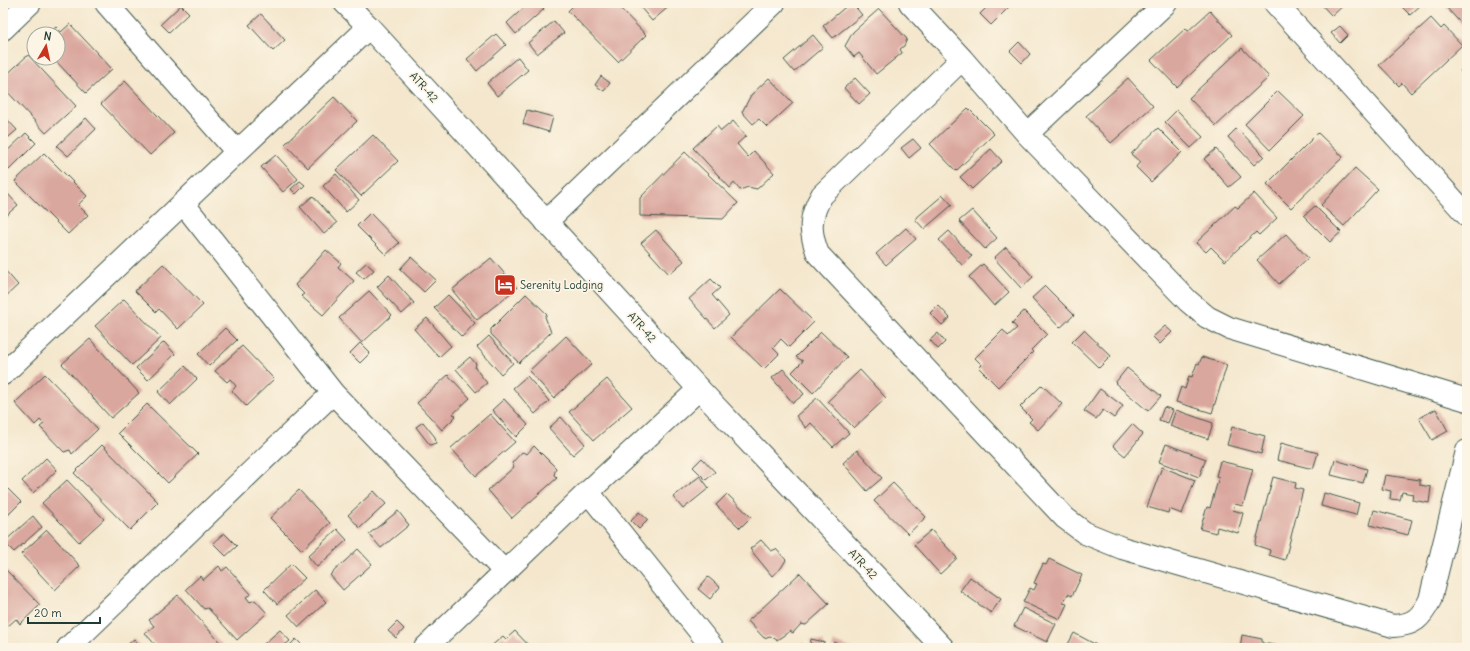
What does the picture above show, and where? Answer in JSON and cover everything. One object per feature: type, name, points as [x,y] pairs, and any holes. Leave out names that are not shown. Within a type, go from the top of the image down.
[{"type":"street","points":[[3,29],[30,3]]},
{"type":"street","points":[[106,3],[237,152]]},
{"type":"street","name":"ATR-42","points":[[345,3],[369,27],[699,389],[943,648]]},
{"type":"street","points":[[546,222],[774,3]]},
{"type":"street","points":[[910,3],[1027,134],[1188,301],[1207,317],[1229,328],[1467,400]]},
{"type":"street","points":[[1027,134],[1166,3]]},
{"type":"street","points":[[1275,3],[1467,215]]},
{"type":"street","points":[[3,374],[369,27]]},
{"type":"street","points":[[962,60],[822,195],[814,208],[812,239],[818,254],[1066,518],[1085,533],[1122,548],[1393,626],[1404,626],[1415,622],[1424,612],[1430,600],[1462,490],[1467,451]]},
{"type":"street","points":[[183,203],[333,393],[505,572]]},
{"type":"street","points":[[425,648],[588,492],[699,389]]},
{"type":"street","points":[[68,648],[333,393]]},
{"type":"street","points":[[588,492],[713,648]]},
{"type":"building","points":[[529,3],[539,3],[544,9],[516,34],[507,23]]},
{"type":"building","points":[[576,3],[615,3],[646,35],[618,62],[568,11]]},
{"type":"building","points":[[644,3],[673,3],[652,21],[641,8],[645,4]]},
{"type":"building","points":[[850,3],[852,3],[862,15],[833,38],[823,26]]},
{"type":"building","points":[[991,3],[1013,3],[991,25],[980,14]]},
{"type":"building","points":[[1320,3],[1346,3],[1332,16]]},
{"type":"building","points":[[1398,3],[1423,3],[1410,15]]},
{"type":"building","points":[[1450,3],[1467,3],[1467,30],[1446,7]]},
{"type":"building","points":[[181,5],[189,13],[169,32],[161,24]]},
{"type":"building","points":[[879,9],[907,39],[904,46],[900,49],[902,53],[876,74],[859,53],[854,57],[845,46],[853,32]]},
{"type":"building","points":[[1210,11],[1232,35],[1177,87],[1151,60],[1186,28],[1188,31]]},
{"type":"building","points":[[261,14],[285,40],[273,51],[249,25]]},
{"type":"building","points":[[1431,18],[1441,29],[1444,26],[1462,45],[1411,93],[1402,83],[1399,86],[1379,65]]},
{"type":"building","points":[[554,21],[564,33],[537,54],[528,43]]},
{"type":"building","points":[[70,24],[112,69],[86,93],[61,66],[66,66],[66,28]]},
{"type":"building","points":[[1340,26],[1348,35],[1340,43],[1331,33]]},
{"type":"building","points":[[496,34],[506,45],[477,71],[467,59]]},
{"type":"building","points":[[813,35],[823,47],[794,72],[784,60]]},
{"type":"building","points":[[1019,42],[1030,54],[1022,63],[1010,51]]},
{"type":"building","points":[[1242,48],[1269,77],[1216,126],[1189,98]]},
{"type":"building","points":[[26,57],[26,66],[38,66],[76,106],[46,133],[3,87],[3,78]]},
{"type":"building","points":[[518,57],[528,70],[497,96],[487,83]]},
{"type":"building","points":[[1467,64],[1467,78],[1460,71]]},
{"type":"building","points":[[601,76],[610,83],[604,91],[595,85]]},
{"type":"building","points":[[769,78],[793,103],[767,127],[759,119],[753,124],[742,112],[751,95]]},
{"type":"building","points":[[855,78],[870,94],[859,104],[844,88]]},
{"type":"building","points":[[1128,78],[1153,106],[1111,143],[1086,116]]},
{"type":"building","points":[[125,81],[174,133],[150,155],[101,104]]},
{"type":"building","points":[[1278,91],[1304,116],[1270,150],[1245,124]]},
{"type":"building","points":[[334,97],[357,121],[308,168],[285,144]]},
{"type":"building","points":[[968,108],[994,134],[956,171],[930,144]]},
{"type":"building","points":[[527,110],[553,117],[549,132],[523,124]]},
{"type":"building","points":[[1177,110],[1203,137],[1191,148],[1165,122]]},
{"type":"building","points":[[3,115],[17,130],[3,142]]},
{"type":"building","points":[[86,118],[96,129],[68,156],[57,146]]},
{"type":"building","points":[[733,121],[746,136],[737,144],[748,157],[754,151],[774,173],[757,189],[748,187],[740,190],[734,183],[730,188],[693,148],[717,126],[721,131]]},
{"type":"building","points":[[1158,128],[1182,152],[1151,182],[1136,167],[1140,162],[1131,154]]},
{"type":"building","points":[[1237,128],[1264,156],[1254,165],[1228,137]]},
{"type":"building","points":[[26,133],[36,143],[9,170],[3,164],[3,155]]},
{"type":"building","points":[[1318,133],[1343,157],[1291,208],[1267,184]]},
{"type":"building","points":[[373,135],[398,161],[361,196],[336,170]]},
{"type":"building","points":[[913,139],[921,148],[909,158],[901,148]]},
{"type":"building","points":[[991,149],[1002,161],[972,189],[960,177]]},
{"type":"building","points":[[1216,149],[1241,177],[1229,187],[1204,159]]},
{"type":"building","points":[[685,152],[738,203],[723,219],[640,216],[640,198]]},
{"type":"building","points":[[44,153],[87,196],[78,205],[88,215],[68,234],[15,181]]},
{"type":"building","points":[[276,155],[298,179],[283,192],[261,167]]},
{"type":"building","points":[[1355,168],[1378,189],[1344,226],[1321,205]]},
{"type":"building","points":[[336,174],[359,200],[346,212],[323,186]]},
{"type":"building","points":[[300,181],[305,185],[296,194],[291,189]]},
{"type":"building","points":[[7,193],[18,205],[3,218],[3,196]]},
{"type":"building","points":[[1254,193],[1277,218],[1259,235],[1256,232],[1225,261],[1211,247],[1206,252],[1196,243],[1235,206],[1238,208]]},
{"type":"building","points":[[943,195],[952,205],[924,229],[915,219]]},
{"type":"building","points":[[313,196],[337,223],[324,234],[300,207]]},
{"type":"building","points":[[1315,206],[1341,232],[1330,242],[1304,216]]},
{"type":"building","points":[[972,210],[997,238],[985,249],[959,221]]},
{"type":"building","points":[[370,213],[399,243],[386,255],[357,226]]},
{"type":"building","points":[[906,228],[916,239],[886,265],[876,254]]},
{"type":"building","points":[[656,230],[684,261],[669,274],[641,243]]},
{"type":"building","points":[[949,231],[972,256],[962,265],[939,240]]},
{"type":"building","points":[[1286,234],[1308,258],[1279,284],[1257,260]]},
{"type":"building","points":[[1006,247],[1033,277],[1021,288],[994,258]]},
{"type":"building","points":[[326,250],[341,263],[338,267],[354,281],[323,315],[301,296],[304,294],[295,285]]},
{"type":"building","points":[[411,257],[436,280],[424,292],[400,269]]},
{"type":"building","points":[[491,258],[517,288],[477,320],[452,290]]},
{"type":"building","points":[[366,263],[374,270],[364,279],[356,272]]},
{"type":"building","points":[[163,264],[203,305],[178,329],[159,309],[156,312],[135,291]]},
{"type":"building","points":[[983,264],[1009,292],[994,306],[969,277]]},
{"type":"building","points":[[3,268],[18,285],[3,299]]},
{"type":"building","points":[[389,275],[414,303],[402,314],[377,287]]},
{"type":"building","points":[[711,279],[720,288],[712,295],[729,315],[715,328],[689,299]]},
{"type":"building","points":[[1045,286],[1074,315],[1060,328],[1032,298]]},
{"type":"building","points":[[780,289],[814,322],[789,347],[781,339],[773,348],[779,354],[764,369],[731,337]]},
{"type":"building","points":[[369,291],[392,315],[362,343],[339,318]]},
{"type":"building","points":[[526,294],[547,314],[545,317],[551,332],[519,363],[491,334],[491,329]]},
{"type":"building","points":[[448,295],[475,323],[462,337],[434,308]]},
{"type":"building","points":[[124,299],[161,338],[132,365],[95,326]]},
{"type":"building","points":[[938,305],[950,318],[942,325],[930,313]]},
{"type":"building","points":[[1024,311],[1047,334],[1031,350],[1033,352],[998,387],[979,368],[982,365],[975,358],[1003,330],[1008,336],[1017,328],[1012,323]]},
{"type":"building","points":[[427,318],[451,346],[439,357],[414,329]]},
{"type":"building","points":[[1165,326],[1172,332],[1160,344],[1153,337]]},
{"type":"building","points":[[225,328],[237,340],[209,366],[198,354]]},
{"type":"building","points":[[1084,330],[1111,356],[1099,368],[1072,342]]},
{"type":"building","points":[[821,332],[847,357],[813,393],[792,372],[803,361],[796,357]]},
{"type":"building","points":[[938,333],[945,342],[938,349],[930,340]]},
{"type":"building","points":[[489,336],[513,363],[501,374],[477,347]]},
{"type":"building","points":[[566,336],[592,364],[554,398],[529,371]]},
{"type":"building","points":[[90,339],[139,393],[111,418],[62,364]]},
{"type":"building","points":[[164,342],[175,354],[148,380],[136,368]]},
{"type":"building","points":[[360,343],[370,353],[360,363],[350,353]]},
{"type":"building","points":[[242,346],[274,379],[246,406],[232,391],[236,386],[230,379],[227,382],[215,371]]},
{"type":"building","points":[[470,357],[476,364],[475,368],[487,383],[476,392],[456,369]]},
{"type":"building","points":[[1202,357],[1227,365],[1212,413],[1176,402],[1181,387],[1185,389],[1189,376],[1192,377],[1197,363],[1199,364]]},
{"type":"building","points":[[185,366],[197,379],[170,405],[158,392]]},
{"type":"building","points":[[1127,368],[1161,396],[1148,411],[1115,383]]},
{"type":"building","points":[[783,369],[804,394],[793,403],[772,378]]},
{"type":"building","points":[[860,370],[886,398],[854,428],[828,401]]},
{"type":"building","points":[[45,374],[98,429],[72,454],[70,450],[64,452],[40,427],[44,424],[40,420],[35,425],[15,403]]},
{"type":"building","points":[[448,375],[470,398],[453,414],[456,416],[442,430],[417,403]]},
{"type":"building","points":[[527,376],[549,401],[535,414],[513,388]]},
{"type":"building","points":[[607,379],[632,407],[594,440],[569,412]]},
{"type":"building","points":[[1042,385],[1062,404],[1038,430],[1029,422],[1032,419],[1020,407]]},
{"type":"building","points":[[1100,389],[1123,406],[1114,418],[1103,410],[1096,419],[1084,411]]},
{"type":"building","points":[[817,398],[849,433],[833,447],[811,423],[806,428],[796,416]]},
{"type":"building","points":[[504,399],[528,425],[516,437],[492,410]]},
{"type":"building","points":[[147,404],[198,454],[168,483],[118,433]]},
{"type":"building","points":[[1164,407],[1173,410],[1168,423],[1159,420]]},
{"type":"building","points":[[1436,409],[1448,431],[1432,440],[1419,418]]},
{"type":"building","points":[[1176,410],[1213,423],[1208,439],[1170,426]]},
{"type":"building","points":[[490,414],[515,442],[476,476],[451,448]]},
{"type":"building","points":[[561,417],[585,444],[573,455],[549,428]]},
{"type":"building","points":[[423,422],[435,437],[436,443],[430,445],[416,427]]},
{"type":"building","points":[[1132,424],[1143,434],[1125,456],[1113,446]]},
{"type":"building","points":[[1232,427],[1265,436],[1261,454],[1227,445]]},
{"type":"building","points":[[1281,443],[1318,453],[1313,469],[1277,460]]},
{"type":"building","points":[[1166,444],[1206,459],[1199,477],[1159,462]]},
{"type":"building","points":[[102,445],[158,502],[130,530],[74,473]]},
{"type":"building","points":[[534,446],[556,468],[554,475],[557,478],[512,518],[488,490],[514,467],[512,463],[522,452],[527,454]]},
{"type":"building","points":[[857,450],[882,478],[867,491],[843,463]]},
{"type":"building","points":[[46,458],[57,470],[33,493],[22,481]]},
{"type":"building","points":[[702,458],[715,472],[706,480],[693,467]]},
{"type":"building","points":[[1335,460],[1367,469],[1363,483],[1331,475]]},
{"type":"building","points":[[1220,461],[1253,469],[1243,506],[1235,504],[1233,510],[1243,513],[1238,533],[1217,527],[1216,533],[1200,529],[1207,507],[1210,508],[1219,477],[1216,476]]},
{"type":"building","points":[[1162,467],[1195,480],[1182,514],[1169,509],[1168,513],[1147,507]]},
{"type":"building","points":[[1385,475],[1420,480],[1420,485],[1431,487],[1429,503],[1412,500],[1413,494],[1402,492],[1400,500],[1390,499],[1391,491],[1382,489]]},
{"type":"building","points":[[700,476],[709,488],[683,509],[673,497]]},
{"type":"building","points":[[1273,477],[1296,483],[1295,488],[1303,490],[1285,560],[1269,555],[1270,550],[1255,545]]},
{"type":"building","points":[[67,480],[104,519],[79,542],[42,503]]},
{"type":"building","points":[[893,483],[926,517],[908,534],[874,501]]},
{"type":"building","points":[[8,489],[21,502],[3,520],[3,494]]},
{"type":"building","points":[[299,490],[330,523],[302,550],[270,518]]},
{"type":"building","points":[[374,491],[386,504],[360,528],[348,515]]},
{"type":"building","points":[[1324,493],[1359,503],[1356,515],[1321,506]]},
{"type":"building","points":[[727,494],[751,517],[740,528],[716,505]]},
{"type":"building","points":[[1374,510],[1412,520],[1408,535],[1370,525]]},
{"type":"building","points":[[398,511],[409,525],[381,548],[369,534]]},
{"type":"building","points":[[639,512],[648,520],[639,529],[631,521]]},
{"type":"building","points":[[33,516],[42,527],[14,552],[4,542]]},
{"type":"building","points":[[337,529],[347,540],[317,567],[308,556]]},
{"type":"building","points":[[47,530],[80,566],[55,590],[21,554]]},
{"type":"building","points":[[931,530],[957,558],[940,574],[914,545]]},
{"type":"building","points":[[224,533],[237,546],[226,556],[213,543]]},
{"type":"building","points":[[761,540],[771,551],[776,549],[786,560],[781,568],[772,576],[750,549]]},
{"type":"building","points":[[358,549],[372,564],[343,590],[330,575]]},
{"type":"building","points":[[1049,559],[1082,575],[1072,596],[1068,594],[1063,603],[1067,604],[1060,619],[1023,602],[1030,588],[1034,590],[1037,584],[1034,583],[1043,564],[1046,565]]},
{"type":"building","points":[[291,564],[305,578],[277,604],[264,590]]},
{"type":"building","points":[[219,566],[222,571],[227,567],[251,594],[246,597],[250,602],[255,600],[267,613],[237,640],[208,608],[204,609],[186,589],[200,576],[203,580]]},
{"type":"building","points":[[6,570],[40,605],[20,624],[16,619],[8,626],[3,621],[3,573]]},
{"type":"building","points":[[800,573],[829,604],[806,625],[801,624],[793,633],[790,631],[777,640],[770,636],[764,638],[748,621]]},
{"type":"building","points":[[708,577],[720,587],[710,599],[698,589]]},
{"type":"building","points":[[970,577],[1001,599],[991,613],[960,591]]},
{"type":"building","points":[[315,590],[326,602],[299,627],[288,615]]},
{"type":"building","points":[[178,595],[225,648],[158,648],[145,633],[154,626],[149,620]]},
{"type":"building","points":[[1023,608],[1056,624],[1047,642],[1014,626]]},
{"type":"building","points":[[397,622],[404,629],[396,638],[388,631]]},
{"type":"building","points":[[280,630],[290,641],[281,648],[259,648]]},
{"type":"building","points":[[515,631],[531,648],[489,648],[503,636],[506,639]]},
{"type":"building","points":[[1074,633],[1102,648],[1071,648],[1067,646]]},
{"type":"building","points":[[1242,635],[1262,639],[1262,643],[1280,646],[1280,648],[1240,648]]},
{"type":"building","points":[[134,639],[143,648],[124,648]]},
{"type":"building","points":[[296,639],[305,648],[287,648]]},
{"type":"building","points":[[811,639],[824,642],[823,648],[800,648],[801,644],[810,646]]},
{"type":"building","points":[[834,642],[852,648],[832,648]]},
{"type":"place","name":"Serenity Lodging","points":[[505,285]]}]
